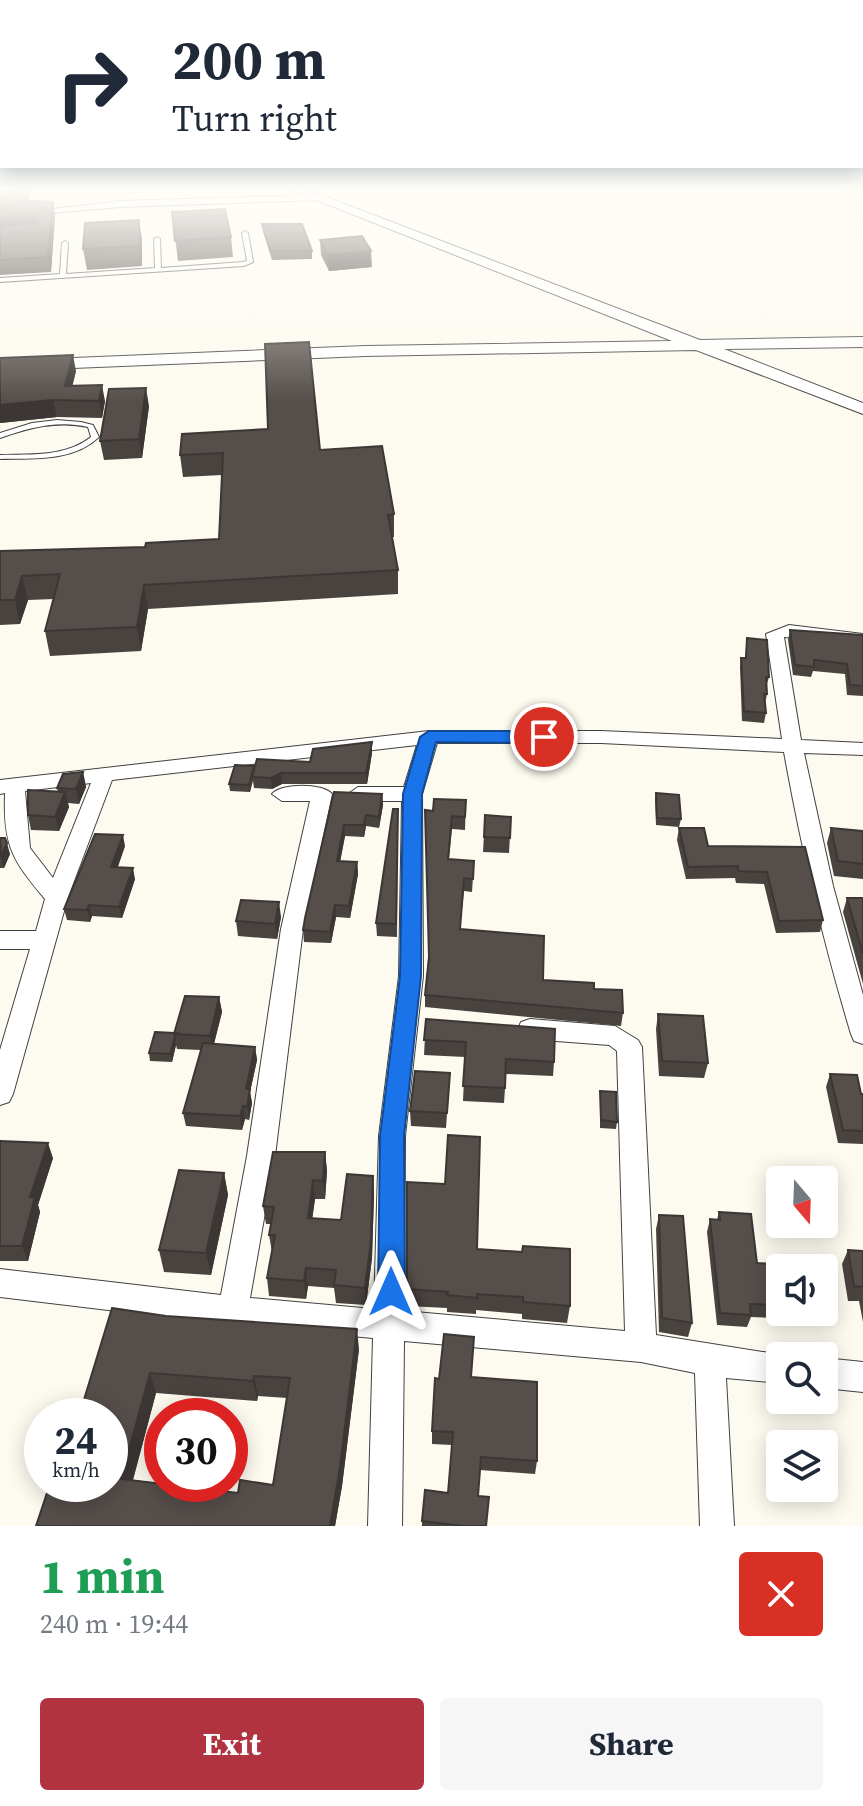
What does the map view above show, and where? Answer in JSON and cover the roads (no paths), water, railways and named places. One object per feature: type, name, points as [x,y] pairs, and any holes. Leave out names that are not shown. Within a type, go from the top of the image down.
[{"type":"street","points":[[480,259],[863,409]]},
{"type":"street","points":[[489,259],[863,399]]},
{"type":"street","points":[[0,366],[365,351],[863,342]]},
{"type":"street","points":[[863,639],[789,630],[775,634],[790,744],[821,885],[863,1034]]},
{"type":"street","points":[[385,1526],[392,1136],[411,976],[412,794],[429,737]]},
{"type":"street","points":[[57,897],[19,855],[14,839],[8,786],[429,737],[601,737],[863,749]]},
{"type":"street","points":[[0,1094],[57,897],[105,773]]},
{"type":"street","points":[[282,794],[412,794]]},
{"type":"street","points":[[233,1311],[261,1156],[292,929],[322,794]]},
{"type":"street","points":[[0,940],[44,940]]},
{"type":"street","points":[[405,1019],[435,1021]]},
{"type":"street","points":[[510,1027],[615,1036],[629,1047],[641,1347]]},
{"type":"street","points":[[0,1283],[233,1311],[641,1347],[710,1361],[766,1367]]},
{"type":"street","points":[[710,1361],[717,1526]]},
{"type":"street","points":[[838,1374],[863,1377]]},
{"type":"lane","points":[[63,276],[64,259]]},
{"type":"lane","points":[[158,259],[158,269]]},
{"type":"lane","points":[[0,280],[250,262],[250,259]]},
{"type":"lane","points":[[0,436],[40,425],[79,422],[91,426],[95,437],[88,445],[72,452],[0,457]]}]
